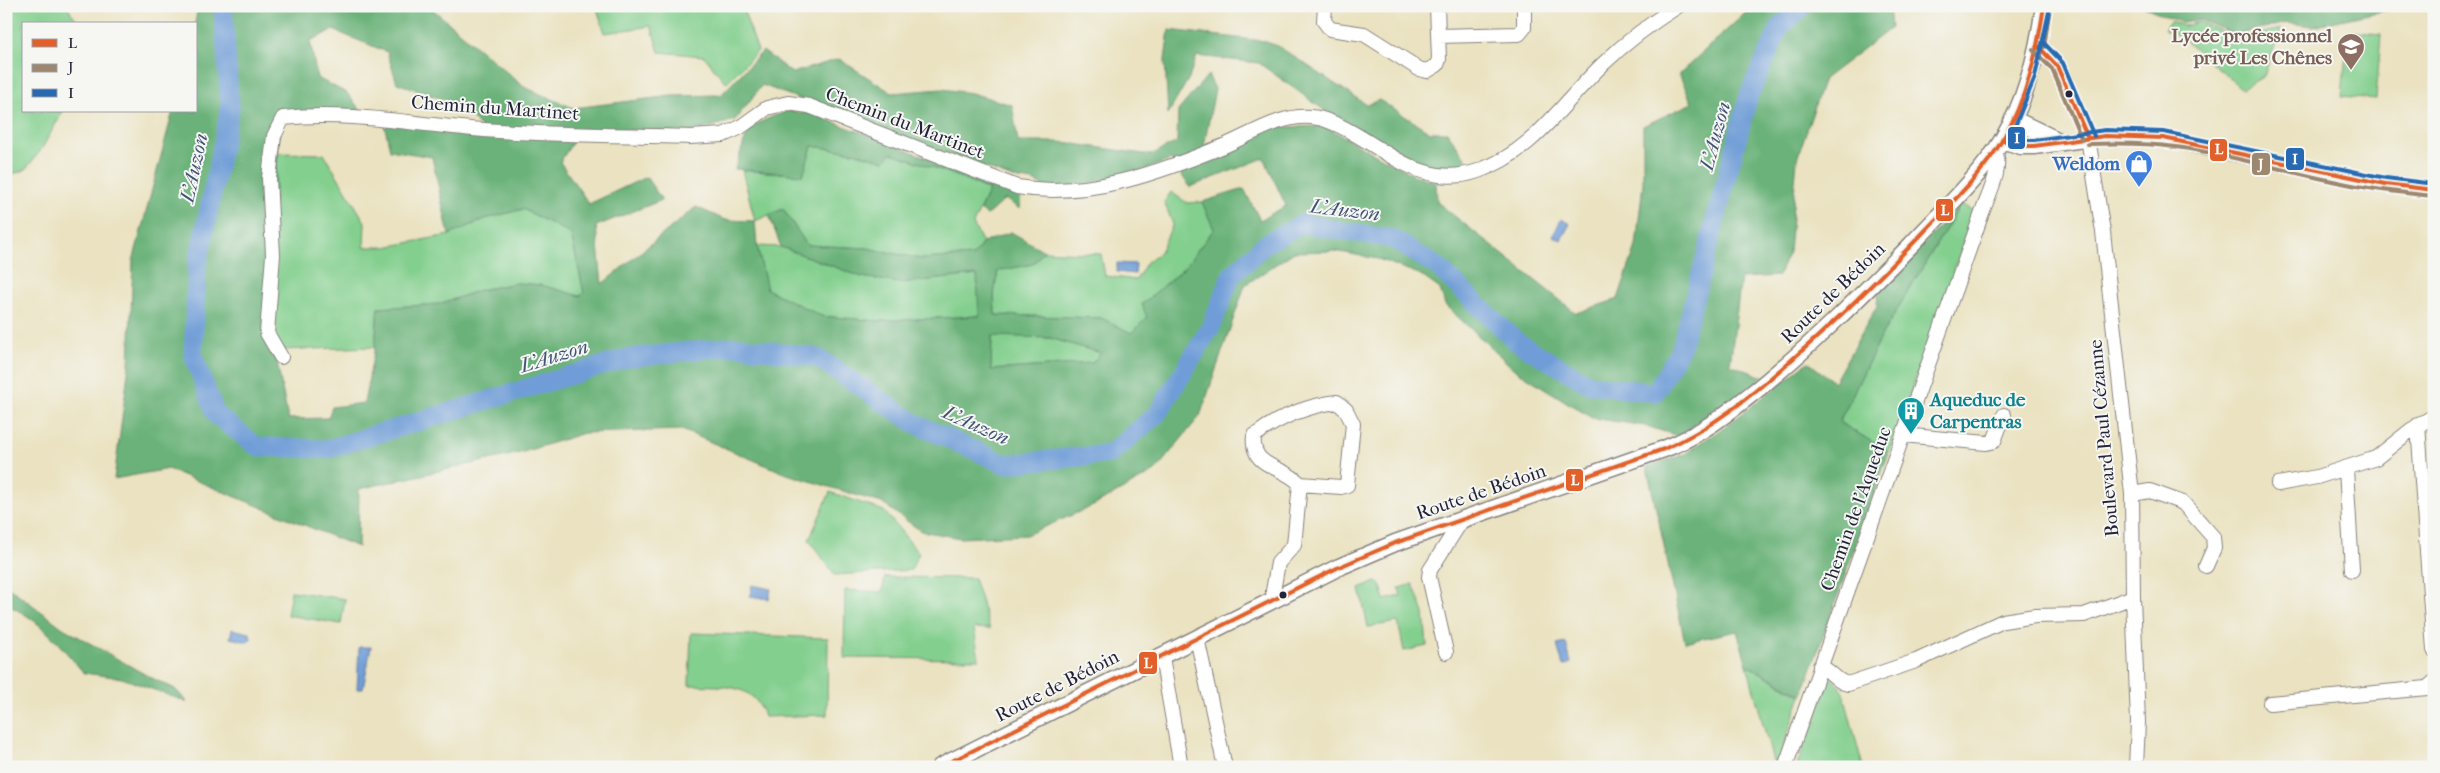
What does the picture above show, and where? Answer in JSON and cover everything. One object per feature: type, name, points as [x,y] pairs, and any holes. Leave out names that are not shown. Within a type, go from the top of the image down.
[{"type":"main road","name":"Route de Bédoin","points":[[940,767],[1292,590],[1395,543],[1664,449],[1687,440],[1714,424],[1811,346],[1936,219],[1999,146],[2013,119],[2038,46],[2044,6]]},
{"type":"main road","points":[[2013,119],[2058,141]]},
{"type":"main road","points":[[1999,146],[2034,146],[2058,141],[2126,136],[2188,141],[2385,184],[2434,190]]},
{"type":"street","points":[[1325,6],[1324,21],[1330,29],[1364,34],[1427,71],[1437,65],[1437,6]]},
{"type":"street","points":[[1438,36],[1519,34],[1524,28],[1524,6]]},
{"type":"street","name":"Chemin du Martinet","points":[[281,357],[267,333],[273,254],[269,178],[274,136],[282,118],[311,115],[400,121],[484,130],[690,137],[723,135],[739,128],[767,108],[788,103],[809,106],[1018,187],[1036,190],[1067,190],[1145,176],[1175,166],[1290,118],[1312,117],[1345,129],[1419,171],[1438,176],[1456,176],[1478,171],[1522,149],[1545,128],[1602,64],[1632,38],[1678,6]]},
{"type":"street","name":"Boulevard Paul Cézanne","points":[[2088,138],[2103,232],[2132,494],[2133,597],[2138,722],[2136,767]]},
{"type":"street","name":"Chemin de l'Aqueduc","points":[[1785,767],[1996,169],[1999,146]]},
{"type":"street","points":[[1337,402],[1346,410],[1353,424],[1347,485],[1341,487],[1300,484],[1294,478],[1259,459],[1252,447],[1254,436],[1272,422],[1316,404],[1337,402]]},
{"type":"street","points":[[1903,435],[1986,443],[1994,441],[2004,415]]},
{"type":"street","points":[[2278,484],[2317,477],[2376,458],[2418,425],[2434,416]]},
{"type":"street","points":[[2418,425],[2434,650]]},
{"type":"street","points":[[2346,469],[2352,570]]},
{"type":"street","points":[[1275,599],[1273,591],[1281,559],[1294,545],[1300,484]]},
{"type":"street","points":[[2132,494],[2150,490],[2183,503],[2213,537],[2214,548],[2206,566]]},
{"type":"street","points":[[1446,652],[1429,577],[1430,570],[1462,520]]},
{"type":"street","points":[[1277,572],[1292,590]]},
{"type":"street","points":[[1820,666],[1828,669],[1841,683],[1848,684],[1916,661],[2003,621],[2035,616],[2084,615],[2133,597]]},
{"type":"street","points":[[1197,638],[1225,767]]},
{"type":"street","points":[[1162,656],[1181,767]]},
{"type":"street","points":[[2270,703],[2430,685]]},
{"type":"green space","points":[[6,6],[66,6],[78,22],[22,22],[22,112],[62,112],[41,150],[25,170],[6,176]]},
{"type":"green space","points":[[198,6],[429,6],[524,87],[573,108],[672,96],[721,95],[763,51],[792,73],[839,59],[892,93],[942,89],[971,93],[1012,105],[1018,142],[1060,142],[1151,155],[1177,142],[1178,111],[1208,75],[1215,89],[1204,146],[1251,128],[1324,126],[1414,175],[1436,182],[1437,202],[1576,313],[1618,299],[1636,246],[1643,183],[1643,126],[1692,103],[1679,74],[1753,6],[1889,6],[1891,28],[1824,79],[1797,159],[1789,252],[1778,276],[1741,278],[1730,364],[1763,377],[1678,436],[1646,426],[1592,418],[1514,369],[1445,305],[1440,289],[1419,274],[1378,259],[1335,251],[1294,252],[1245,285],[1200,416],[1155,471],[1095,505],[1026,535],[960,538],[921,531],[882,503],[787,474],[682,430],[584,433],[520,453],[359,489],[358,547],[168,469],[114,479],[129,365],[133,261],[173,112],[198,112],[198,22],[195,22]],"holes":[[[333,30],[387,52],[397,83],[464,107],[484,132],[384,123],[390,150],[432,157],[449,235],[485,219],[523,209],[571,234],[584,293],[580,296],[541,285],[517,283],[480,290],[440,304],[378,308],[375,347],[364,403],[332,407],[328,418],[288,419],[276,357],[263,333],[281,114],[364,115],[347,93],[317,78],[310,41]],[[762,85],[1013,178],[1033,181],[1049,189],[1118,178],[1171,160],[1190,187],[1264,158],[1286,206],[1260,220],[1244,189],[1202,202],[1214,229],[1183,269],[1142,304],[1147,318],[1131,333],[1101,318],[995,315],[994,294],[998,271],[1033,264],[1044,251],[1011,232],[983,243],[973,256],[921,259],[867,248],[807,245],[783,209],[769,215],[781,247],[862,277],[901,283],[977,275],[979,316],[879,321],[821,316],[767,289],[757,246],[755,221],[725,220],[696,207],[602,284],[596,226],[662,200],[646,177],[589,204],[560,162],[581,129],[692,132],[735,120]],[[992,336],[1050,338],[1101,353],[1092,363],[991,370]]]},
{"type":"green space","points":[[596,6],[742,6],[758,51],[726,83],[704,56],[659,52],[651,26],[605,33]]},
{"type":"green space","points":[[2143,6],[2406,6],[2312,26],[2287,23],[2235,34],[2200,20],[2182,23]]},
{"type":"green space","points":[[2170,21],[2184,26],[2199,22],[2239,38],[2281,29],[2264,76],[2242,89],[2184,39],[2164,30]]},
{"type":"green space","points":[[1169,30],[1263,41],[1278,46],[1367,105],[1379,100],[1430,132],[1447,132],[1469,163],[1442,174],[1400,154],[1335,118],[1259,63],[1197,56],[1189,78],[1168,114],[1165,60]]},
{"type":"green space","points":[[2348,31],[2381,34],[2376,99],[2342,96]]},
{"type":"green space","points":[[788,111],[812,114],[1021,193],[1020,209],[1005,199],[987,215],[980,210],[989,190],[950,173],[891,153],[885,161],[853,152],[812,146],[803,175],[735,169],[743,144],[751,130],[763,121]]},
{"type":"green space","points":[[812,146],[853,152],[885,161],[890,152],[950,173],[989,190],[973,224],[983,243],[973,256],[921,259],[867,248],[807,245],[783,209],[755,221],[742,170],[803,175]]},
{"type":"green space","points":[[275,153],[324,154],[365,222],[364,247],[385,247],[449,235],[485,219],[523,209],[571,234],[584,293],[580,297],[541,285],[517,283],[480,290],[440,304],[378,308],[375,347],[279,350],[270,333]]},
{"type":"green space","points":[[1171,192],[1187,203],[1202,202],[1214,229],[1183,269],[1142,304],[1148,318],[1131,333],[1101,318],[995,315],[994,294],[998,271],[1033,264],[1044,251],[1101,254],[1105,276],[1136,280],[1147,262],[1160,252],[1173,224],[1164,202]]},
{"type":"green space","points":[[1961,204],[1975,212],[1889,452],[1839,422],[1884,331]]},
{"type":"green space","points":[[1961,204],[1884,331],[1839,422],[1889,452],[1802,695],[1747,665],[1737,631],[1685,642],[1647,467],[1685,454],[1730,423],[1808,362],[1834,382],[1877,306],[1878,291]]},
{"type":"green space","points":[[757,246],[781,247],[862,277],[901,283],[978,275],[979,316],[879,321],[821,316],[766,289]]},
{"type":"green space","points":[[992,335],[1050,338],[1102,353],[1092,363],[991,370]]},
{"type":"green space","points":[[830,492],[884,511],[919,553],[911,570],[835,575],[809,540]]},
{"type":"green space","points":[[885,577],[974,578],[990,629],[974,628],[979,659],[844,658],[845,590],[882,592]]},
{"type":"green space","points":[[1375,582],[1381,584],[1384,600],[1401,596],[1399,588],[1413,584],[1424,613],[1427,646],[1404,651],[1398,622],[1368,627],[1360,589]]},
{"type":"green space","points":[[6,585],[63,628],[146,675],[175,689],[187,702],[122,678],[84,673],[39,625],[18,610],[6,605]]},
{"type":"green space","points":[[291,591],[345,599],[341,624],[287,615]]},
{"type":"green space","points":[[691,633],[828,638],[827,715],[764,717],[753,697],[744,692],[734,688],[689,685]]},
{"type":"green space","points":[[1747,665],[1801,696],[1778,761],[1773,761]]},
{"type":"green space","points":[[1830,676],[1843,691],[1863,767],[1798,767],[1797,765]]},
{"type":"water","points":[[1561,219],[1570,224],[1561,240],[1553,236]]},
{"type":"water","points":[[1117,263],[1136,264],[1135,274],[1117,272]]},
{"type":"water","points":[[752,585],[771,589],[769,599],[750,596]]},
{"type":"water","points":[[232,629],[250,633],[251,639],[248,642],[230,638]]},
{"type":"water","points":[[1566,643],[1571,663],[1563,666],[1557,645]]},
{"type":"water","points":[[359,647],[371,647],[363,689],[357,689]]},
{"type":"waterway","name":"L'Auzon","points":[[223,6],[230,109],[197,266],[193,355],[216,415],[258,447],[328,449],[627,358],[737,346],[818,358],[916,424],[1005,464],[1110,454],[1158,413],[1212,325],[1231,276],[1265,244],[1302,224],[1393,239],[1438,267],[1517,342],[1589,384],[1655,393],[1681,348],[1749,95],[1780,27],[1803,6]]},
{"type":"transit line","name":"L","points":[[940,767],[1339,567],[1395,543],[1664,449],[1714,422],[1759,388],[1839,317],[1964,190],[1985,166],[2003,139],[2019,108],[2030,75],[2044,6]]},
{"type":"transit line","name":"J","points":[[2044,47],[2050,7]]},
{"type":"transit line","name":"I","points":[[2050,7],[2035,77],[2011,136],[2022,140],[2034,140],[2105,130],[2164,132],[2386,178],[2434,184]]},
{"type":"transit line","name":"I","points":[[2043,42],[2063,63],[2094,136]]},
{"type":"transit line","name":"L","points":[[2038,46],[2057,66],[2088,138]]},
{"type":"transit line","name":"J","points":[[2033,50],[2052,69],[2082,140]]},
{"type":"transit line","name":"L","points":[[2002,140],[2021,146],[2034,146],[2105,136],[2163,138],[2385,184],[2434,190]]},
{"type":"transit line","name":"J","points":[[2088,144],[2154,145],[2198,150],[2325,180],[2433,196]]},
{"type":"place","name":"Lycée professionnel privé Les Chênes","points":[[2351,71]]},
{"type":"place","name":"Weldom","points":[[2139,188]]},
{"type":"place","name":"Aqueduc de Carpentras","points":[[1911,435]]}]
